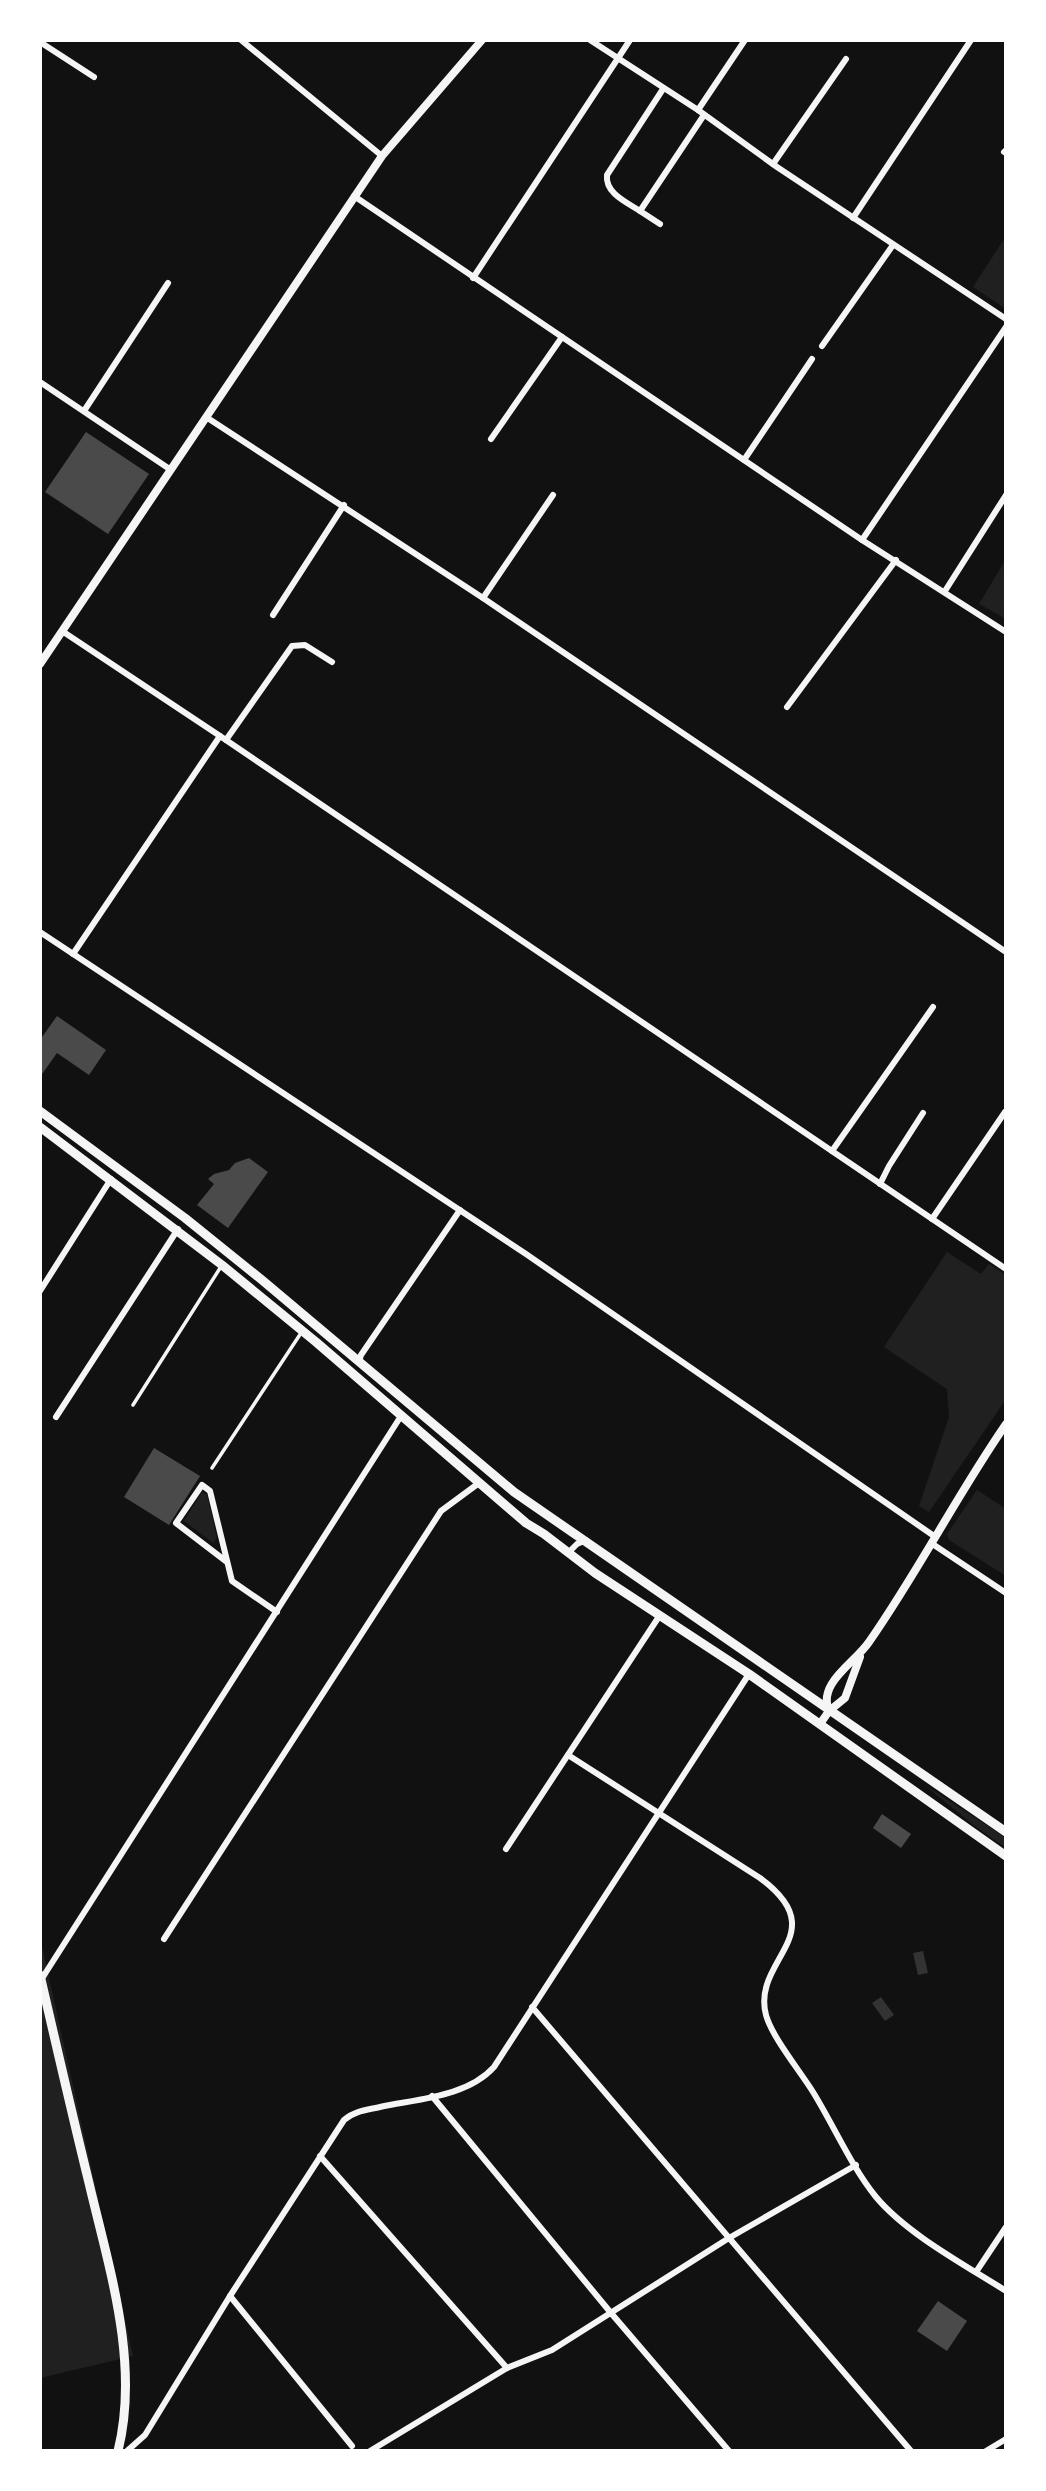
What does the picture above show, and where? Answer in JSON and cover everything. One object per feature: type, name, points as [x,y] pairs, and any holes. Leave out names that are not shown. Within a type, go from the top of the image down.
[{"type":"main road","points":[[40,1111],[185,1217],[495,1478],[1006,1832]]},
{"type":"main road","points":[[40,1127],[178,1229],[302,1331],[526,1523],[749,1674],[1006,1856]]},
{"type":"main road","points":[[41,1978],[118,2315],[126,2383],[124,2419],[118,2451]]},
{"type":"street","points":[[241,40],[382,156]]},
{"type":"street","points":[[40,664],[382,156],[482,40]]},
{"type":"street","points":[[590,40],[698,110],[773,164],[1006,320]]},
{"type":"street","points":[[473,278],[630,40]]},
{"type":"street","points":[[698,110],[745,40]]},
{"type":"street","points":[[853,218],[971,40]]},
{"type":"street","points":[[40,42],[94,77]]},
{"type":"street","points":[[773,164],[846,59]]},
{"type":"street","points":[[660,224],[609,189],[606,182],[607,175],[663,89]]},
{"type":"street","points":[[640,211],[704,115]]},
{"type":"street","points":[[354,196],[862,540],[1006,632]]},
{"type":"street","points":[[822,346],[893,245]]},
{"type":"street","points":[[84,411],[168,283]]},
{"type":"street","points":[[862,540],[1006,327]]},
{"type":"street","points":[[491,439],[562,337]]},
{"type":"street","points":[[744,460],[812,359]]},
{"type":"street","points":[[40,382],[171,470]]},
{"type":"street","points":[[206,417],[483,598],[1006,953]]},
{"type":"street","points":[[483,598],[553,495]]},
{"type":"street","points":[[945,591],[1006,495]]},
{"type":"street","points":[[272,615],[344,505]]},
{"type":"street","points":[[787,707],[896,560]]},
{"type":"street","points":[[62,631],[1006,1269]]},
{"type":"street","points":[[73,954],[223,738],[292,646],[305,645],[332,662]]},
{"type":"street","points":[[40,932],[460,1210],[933,1539],[1006,1593]]},
{"type":"street","points":[[832,1152],[933,1007]]},
{"type":"street","points":[[932,1219],[1005,1112]]},
{"type":"street","points":[[880,1184],[923,1113]]},
{"type":"street","points":[[40,1291],[111,1179]]},
{"type":"street","points":[[359,1362],[361,1355],[460,1210]]},
{"type":"street","points":[[56,1417],[178,1229]]},
{"type":"street","points":[[41,1978],[401,1416]]},
{"type":"street","points":[[829,1711],[825,1697],[829,1686],[861,1654],[902,1594],[933,1539],[1006,1424]]},
{"type":"street","points":[[164,1939],[441,1511],[479,1483]]},
{"type":"street","points":[[227,1562],[176,1522],[202,1485],[211,1491],[232,1581],[277,1612]]},
{"type":"street","points":[[568,1553],[577,1544],[586,1541]]},
{"type":"street","points":[[506,1849],[660,1615]]},
{"type":"street","points":[[820,1724],[829,1711],[845,1698],[861,1654]]},
{"type":"street","points":[[127,2451],[145,2435],[230,2296],[342,2122],[351,2114],[463,2087],[485,2076],[497,2063],[749,1674]]},
{"type":"street","points":[[568,1755],[763,1881],[783,1900],[790,1914],[791,1934],[769,1977],[764,2001],[770,2024],[883,2205],[938,2247],[1006,2291]]},
{"type":"street","points":[[532,2007],[911,2451]]},
{"type":"street","points":[[432,2096],[729,2451]]},
{"type":"street","points":[[320,2156],[507,2368]]},
{"type":"street","points":[[370,2451],[507,2368],[552,2350],[729,2238],[856,2165]]},
{"type":"street","points":[[976,2272],[1005,2228]]},
{"type":"street","points":[[230,2296],[352,2446]]},
{"type":"street","points":[[986,2451],[1006,2439]]},
{"type":"lane","points":[[133,1405],[222,1265]]},
{"type":"lane","points":[[212,1468],[302,1331]]},
{"type":"shaded area","points":[[1006,236],[1006,309],[973,287]]},
{"type":"shaded area","points":[[1006,559],[1006,619],[979,604]]},
{"type":"shaded area","points":[[947,1252],[981,1274],[989,1264],[1006,1275],[1006,1399],[929,1512],[919,1506],[949,1417],[947,1389],[884,1347]]},
{"type":"shaded area","points":[[977,1490],[1006,1509],[1006,1576],[949,1540],[947,1534]]},
{"type":"shaded area","points":[[202,1492],[207,1495],[217,1538],[213,1543],[184,1521]]},
{"type":"shaded area","points":[[922,1783],[1006,1838],[1006,1848],[976,1827]]},
{"type":"shaded area","points":[[40,1937],[133,2356],[40,2378]]},
{"type":"shaded area","points":[[923,1951],[928,1973],[918,1975],[913,1953]]},
{"type":"shaded area","points":[[881,1997],[894,2015],[885,2021],[872,2003]]},
{"type":"building","points":[[86,432],[149,474],[108,534],[45,492]]},
{"type":"building","points":[[57,1016],[106,1050],[89,1075],[57,1053],[40,1077],[40,1040]]},
{"type":"building","points":[[249,1158],[268,1172],[228,1228],[197,1205],[214,1184],[208,1179]]},
{"type":"building","points":[[154,1448],[200,1476],[169,1525],[124,1497]]},
{"type":"building","points":[[882,1814],[911,1834],[901,1848],[873,1828]]},
{"type":"building","points":[[938,2301],[967,2321],[947,2351],[917,2331]]}]
